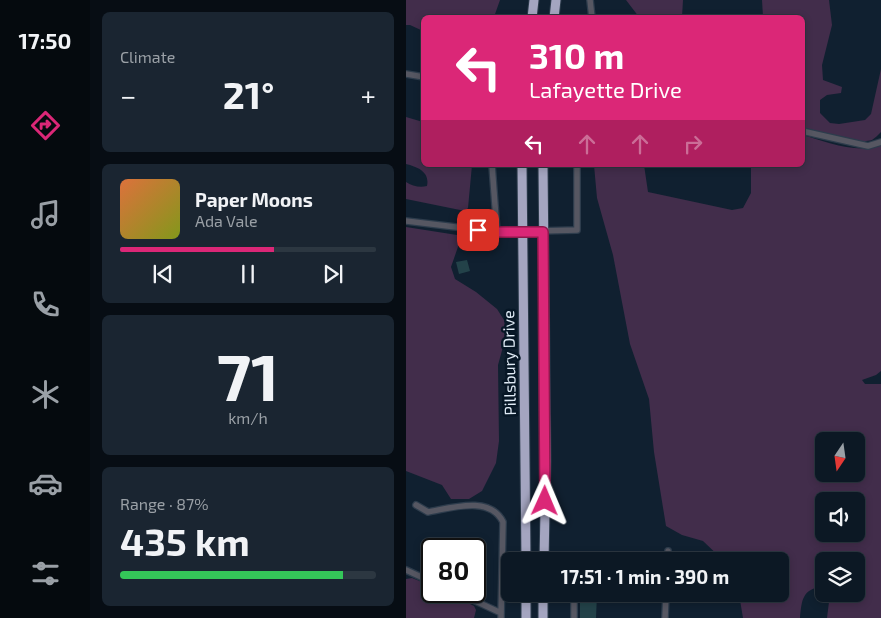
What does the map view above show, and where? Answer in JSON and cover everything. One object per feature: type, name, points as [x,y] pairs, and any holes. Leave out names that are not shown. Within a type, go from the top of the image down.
[{"type":"highway","points":[[532,15],[534,0]]},
{"type":"highway","points":[[554,15],[556,0]]},
{"type":"highway","name":"Pillsbury Drive","points":[[522,167],[526,552]]},
{"type":"highway","points":[[543,167],[546,461],[544,552]]},
{"type":"highway","points":[[526,602],[526,618]]},
{"type":"highway","points":[[543,602],[543,618]]},
{"type":"street","points":[[590,0],[592,15]]},
{"type":"street","points":[[406,74],[421,76]]},
{"type":"street","points":[[805,132],[868,146],[881,142]]},
{"type":"street","points":[[492,167],[497,232]]},
{"type":"street","points":[[406,221],[497,232],[522,233],[577,230],[577,167]]},
{"type":"street","points":[[416,505],[428,512],[446,507],[469,506],[491,509],[498,513],[503,522],[501,615],[478,603]]},
{"type":"street","points":[[406,570],[421,577]]},
{"type":"street","points":[[574,602],[574,618]]},
{"type":"street","points":[[665,618],[666,602]]},
{"type":"shaded area","points":[[406,0],[500,0],[495,15],[421,15],[421,30],[406,25]]},
{"type":"shaded area","points":[[626,0],[683,0],[682,15],[637,15]]},
{"type":"shaded area","points":[[762,0],[829,0],[832,25],[822,65],[823,80],[842,87],[841,93],[827,95],[820,100],[820,113],[830,123],[839,124],[865,120],[871,114],[881,69],[881,132],[872,140],[857,141],[805,128],[805,15],[763,15]]},
{"type":"shaded area","points":[[406,117],[421,121],[421,167],[472,167],[468,208],[465,211],[406,199],[406,182],[413,186],[427,186],[427,177],[422,171],[406,164]]},
{"type":"shaded area","points":[[805,136],[852,148],[872,148],[881,145],[881,371],[862,380],[865,384],[881,384],[881,618],[827,618],[829,602],[865,602],[865,552],[815,552],[815,588],[804,596],[800,618],[743,618],[740,602],[789,602],[789,552],[715,552],[703,541],[682,535],[666,526],[654,452],[649,399],[630,344],[613,255],[597,198],[594,167],[644,167],[648,192],[732,210],[743,208],[751,193],[751,167],[805,167]]},
{"type":"shaded area","points":[[406,227],[457,235],[459,244],[451,267],[455,279],[476,292],[497,309],[504,320],[506,336],[498,365],[499,441],[496,463],[482,491],[469,499],[451,499],[442,485],[406,471]]},
{"type":"shaded area","points":[[412,578],[421,582],[421,603],[468,603],[474,606],[476,610],[474,618],[406,618],[406,579]]},
{"type":"building","points":[[467,260],[470,271],[459,274],[456,262]]},
{"type":"building","points":[[580,602],[597,602],[596,618],[580,618]]},
{"type":"route","points":[[478,230],[522,233],[543,232],[545,501]]}]
